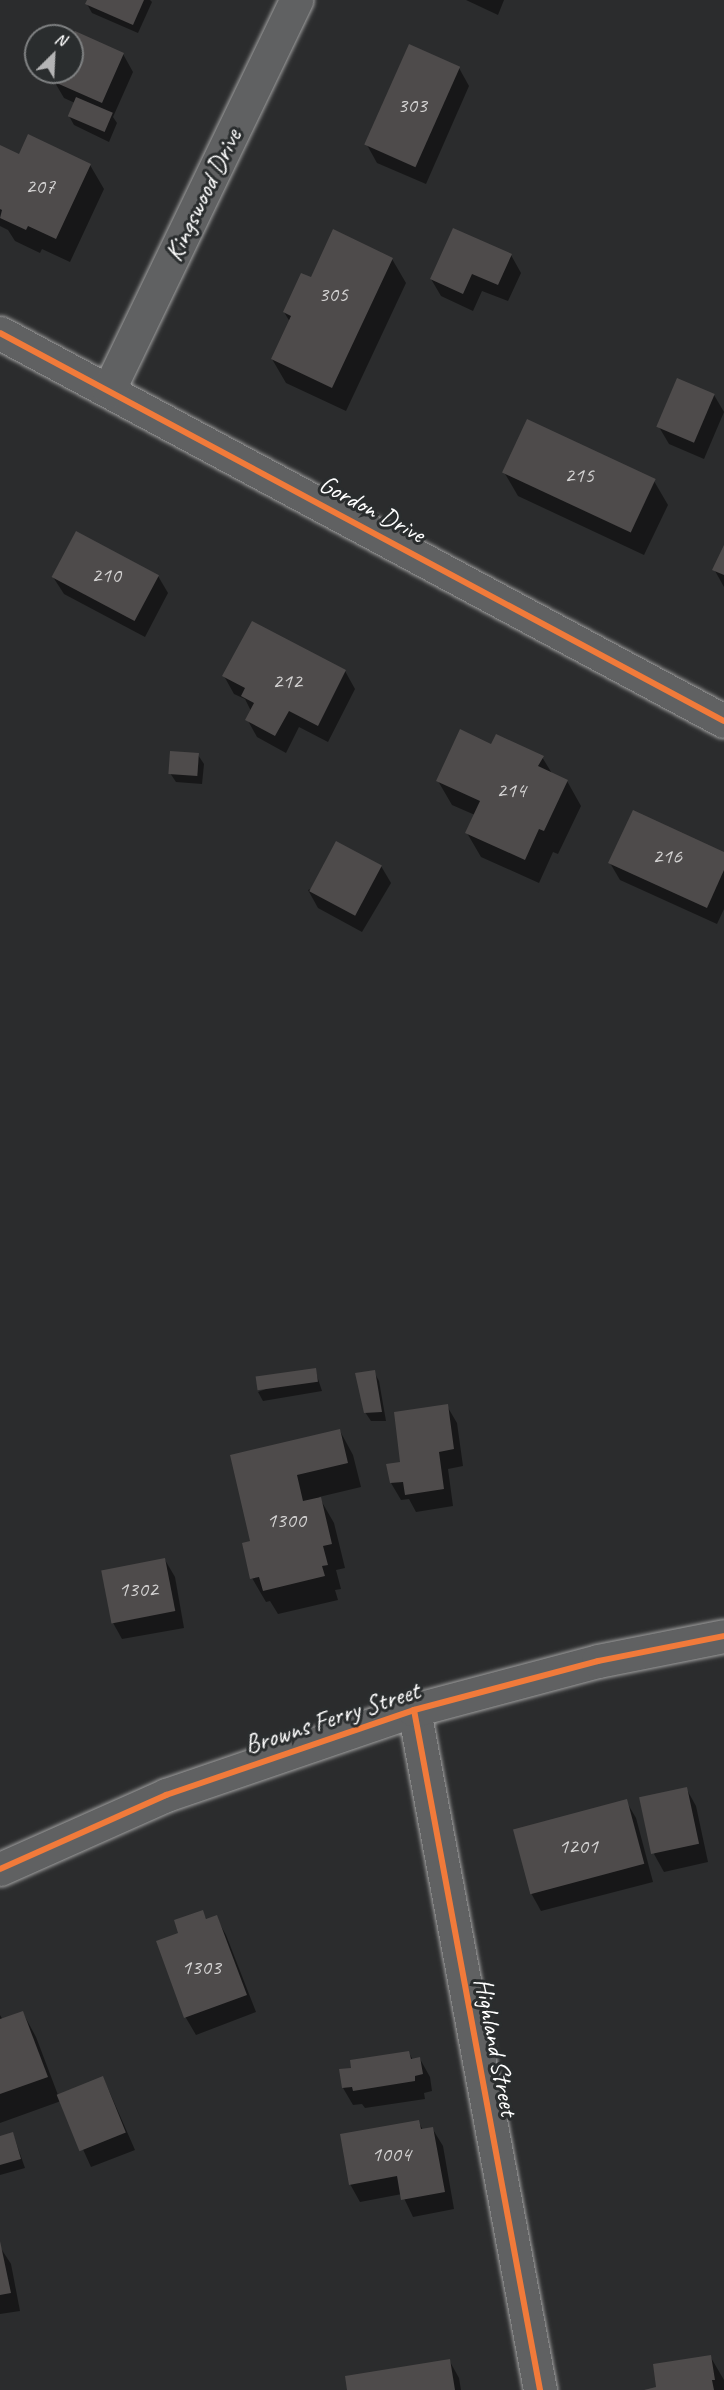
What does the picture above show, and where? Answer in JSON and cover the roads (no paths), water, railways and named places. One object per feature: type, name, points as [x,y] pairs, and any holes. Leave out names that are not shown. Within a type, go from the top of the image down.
[{"type":"street","name":"Kingswood Drive","points":[[109,389],[296,0]]},
{"type":"street","name":"Gordon Drive","points":[[0,333],[109,389],[724,721]]},
{"type":"street","name":"Browns Ferry Street","points":[[0,1869],[166,1795],[414,1710],[598,1661],[724,1636]]},
{"type":"street","name":"Highland Street","points":[[414,1710],[540,2390]]}]
